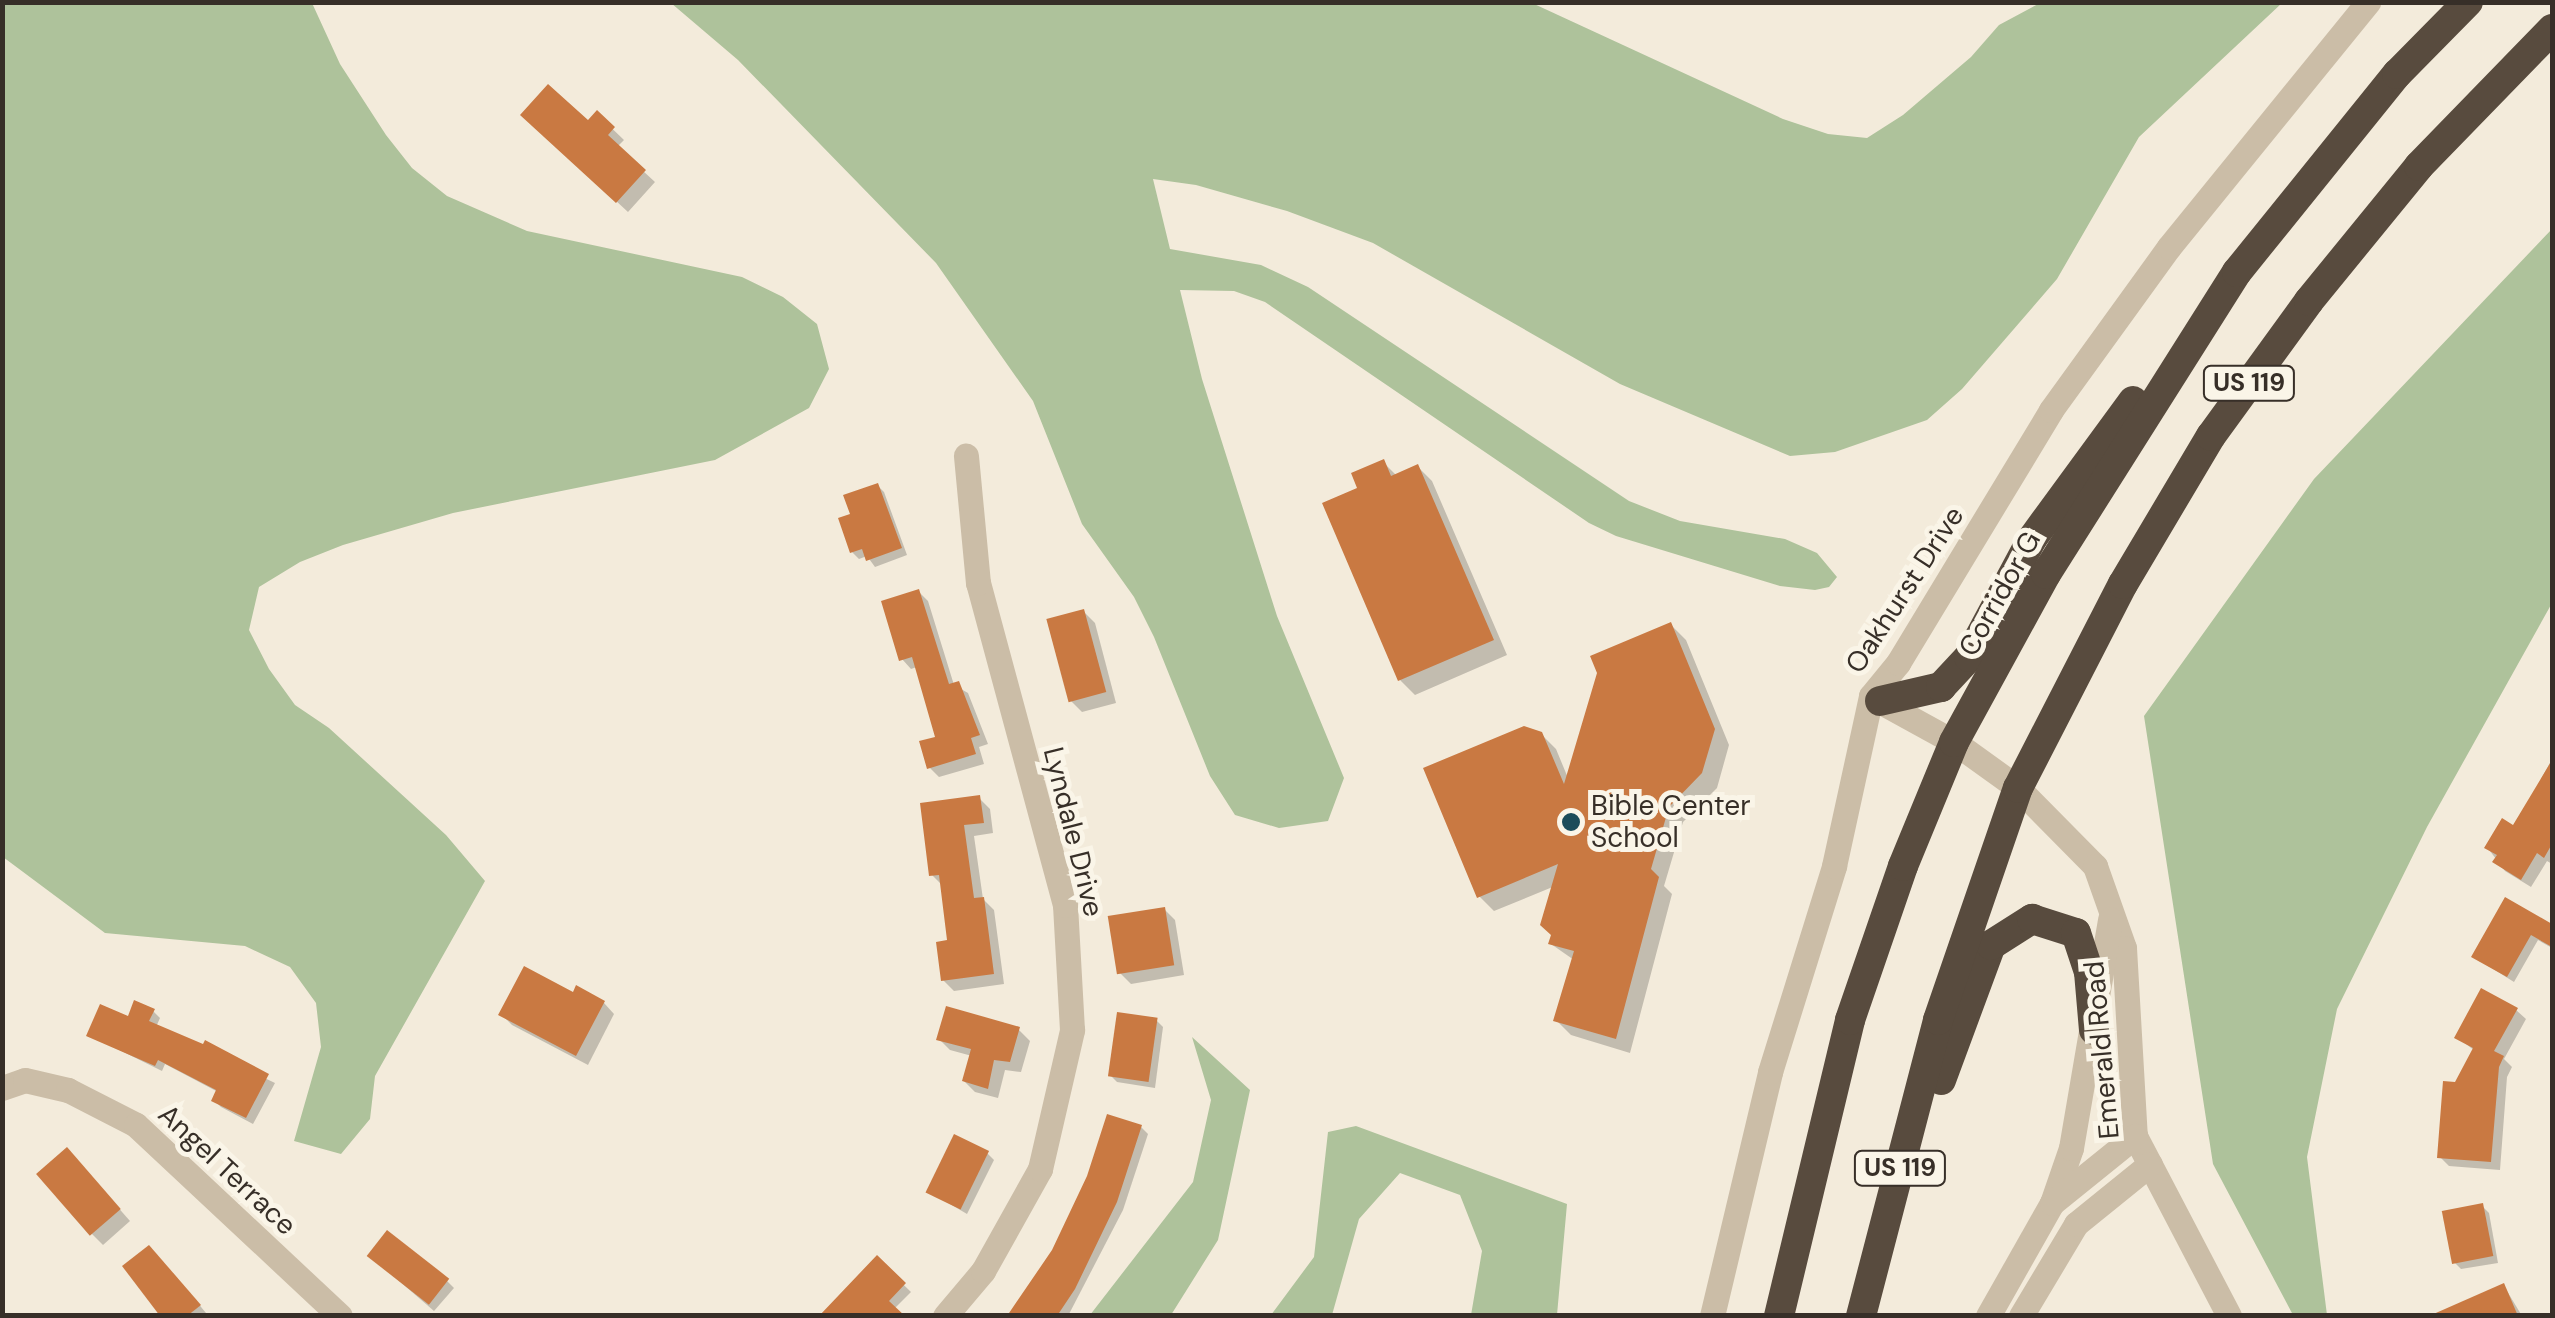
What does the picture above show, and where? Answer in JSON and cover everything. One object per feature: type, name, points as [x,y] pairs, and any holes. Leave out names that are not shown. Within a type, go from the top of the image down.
[{"type":"highway","name":"Corridor G","points":[[1779,1316],[1850,1020],[1903,866],[1954,742],[2046,574],[2237,272],[2397,74],[2468,2]]},
{"type":"highway","name":"US 119","points":[[1861,1316],[1938,1020],[2018,788],[2122,584],[2212,436],[2309,301],[2419,166],[2552,29]]},
{"type":"highway","points":[[1876,699],[1941,687],[1969,657],[2032,539],[2127,408],[2193,337]]},
{"type":"highway","points":[[1874,1266],[1991,945],[2032,918],[2076,933],[2089,972],[2094,1030]]},
{"type":"street","name":"Oakhurst Drive","points":[[1712,1316],[1770,1072],[1834,866],[1876,699],[2051,410],[2169,247],[2368,2]]},
{"type":"street","name":"Lyndale Drive","points":[[946,1316],[983,1270],[1040,1169],[1072,1030],[1065,905],[978,583],[966,456]]},
{"type":"street","name":"Emerald Road","points":[[1876,699],[1954,742],[2018,788],[2095,866],[2124,948],[2135,1136],[2229,1316]]},
{"type":"street","points":[[1988,1316],[2052,1202],[2072,1148],[2111,911]]},
{"type":"street","name":"Angel Terrace","points":[[2,1088],[25,1080],[68,1090],[136,1125],[340,1316]]},
{"type":"street","points":[[2052,1202],[2135,1136]]},
{"type":"street","points":[[2021,1316],[2076,1224],[2150,1164]]},
{"type":"green space","points":[[3,2],[312,3],[340,64],[386,135],[412,168],[447,196],[527,231],[742,277],[783,297],[817,324],[829,369],[809,408],[715,460],[453,513],[343,545],[300,562],[259,587],[249,630],[269,669],[295,705],[329,728],[446,835],[485,881],[375,1076],[370,1119],[341,1154],[294,1141],[321,1047],[316,1003],[290,967],[245,946],[105,933],[3,857]]},
{"type":"green space","points":[[671,3],[1532,3],[1783,119],[1828,134],[1867,138],[1903,115],[1971,57],[1999,25],[2040,3],[2282,3],[2139,137],[2057,279],[1962,389],[1927,420],[1835,452],[1790,456],[1620,384],[1373,243],[1287,211],[1196,185],[1153,179],[1170,249],[1261,265],[1308,287],[1629,501],[1680,521],[1785,539],[1817,553],[1837,577],[1829,587],[1815,590],[1780,586],[1616,536],[1589,523],[1265,302],[1234,291],[1180,290],[1202,379],[1277,616],[1344,778],[1328,821],[1279,828],[1235,815],[1210,776],[1154,637],[1134,597],[1082,524],[1033,401],[936,263],[738,60]]},
{"type":"green space","points":[[2552,229],[2552,603],[2427,827],[2337,1009],[2307,1157],[2327,1315],[2293,1315],[2213,1164],[2144,716],[2314,479]]},
{"type":"green space","points":[[1192,1037],[1250,1090],[1218,1240],[1171,1315],[1090,1315],[1193,1182],[1211,1100]]},
{"type":"green space","points":[[1356,1126],[1567,1204],[1557,1315],[1471,1315],[1482,1251],[1460,1195],[1400,1173],[1359,1219],[1332,1315],[1271,1315],[1314,1257],[1328,1132]]},
{"type":"building","points":[[548,84],[588,120],[597,110],[615,127],[608,135],[646,170],[616,203],[520,115]]},
{"type":"building","points":[[1384,459],[1391,476],[1418,464],[1494,640],[1398,681],[1322,503],[1357,488],[1351,473]]},
{"type":"building","points":[[878,483],[902,548],[866,561],[862,549],[850,553],[838,518],[850,514],[843,495]]},
{"type":"building","points":[[919,589],[949,684],[959,681],[980,735],[971,738],[976,754],[927,769],[919,741],[935,737],[912,657],[899,661],[881,601]]},
{"type":"building","points":[[1084,609],[1106,692],[1069,702],[1046,619]]},
{"type":"building","points":[[1671,622],[1715,729],[1702,773],[1669,807],[1651,869],[1659,877],[1616,1039],[1553,1021],[1574,951],[1548,944],[1551,935],[1540,925],[1558,864],[1477,898],[1423,768],[1524,726],[1542,732],[1564,784],[1597,673],[1590,656]]},
{"type":"building","points":[[2552,760],[2552,844],[2544,858],[2537,853],[2521,880],[2492,862],[2497,855],[2484,848],[2502,818],[2513,825]]},
{"type":"building","points":[[980,795],[984,823],[964,825],[974,898],[984,897],[994,974],[941,981],[936,942],[947,940],[939,875],[929,876],[920,803]]},
{"type":"building","points":[[2505,897],[2552,924],[2552,947],[2531,935],[2507,977],[2471,957]]},
{"type":"building","points":[[1165,907],[1174,965],[1117,974],[1108,916]]},
{"type":"building","points":[[524,966],[573,992],[576,985],[605,1001],[576,1056],[498,1015]]},
{"type":"building","points":[[2481,988],[2518,1008],[2494,1051],[2504,1056],[2499,1067],[2491,1162],[2437,1158],[2443,1081],[2455,1082],[2473,1048],[2454,1038]]},
{"type":"building","points":[[134,1000],[155,1009],[149,1021],[203,1044],[205,1040],[269,1074],[246,1118],[211,1101],[216,1090],[158,1060],[155,1066],[86,1036],[100,1004],[128,1016]]},
{"type":"building","points":[[946,1006],[1020,1027],[1010,1062],[994,1060],[988,1089],[962,1081],[971,1049],[936,1040]]},
{"type":"building","points":[[1117,1012],[1158,1018],[1149,1082],[1108,1076]]},
{"type":"building","points":[[1107,1114],[1142,1125],[1117,1202],[1075,1289],[1057,1316],[1007,1316],[1052,1250],[1087,1176]]},
{"type":"building","points":[[954,1134],[989,1151],[961,1210],[926,1192]]},
{"type":"building","points":[[67,1147],[121,1209],[90,1236],[36,1174]]},
{"type":"building","points":[[2483,1203],[2493,1256],[2452,1264],[2442,1211]]},
{"type":"building","points":[[387,1230],[449,1279],[429,1305],[367,1256]]},
{"type":"building","points":[[149,1245],[201,1305],[187,1316],[160,1316],[122,1266]]},
{"type":"building","points":[[877,1255],[906,1283],[889,1301],[905,1316],[819,1316]]},
{"type":"building","points":[[2504,1283],[2518,1316],[2429,1316]]},
{"type":"place","name":"Bible Center School","points":[[1571,822]]}]
